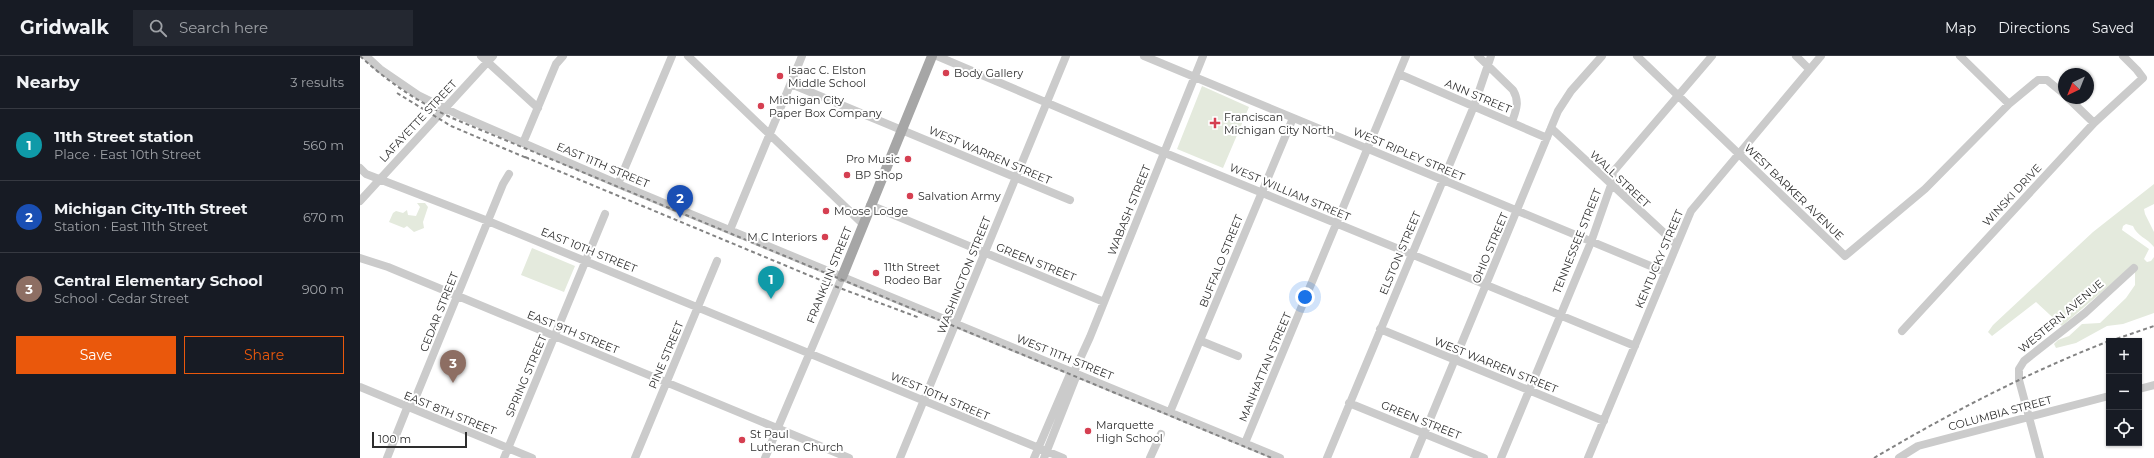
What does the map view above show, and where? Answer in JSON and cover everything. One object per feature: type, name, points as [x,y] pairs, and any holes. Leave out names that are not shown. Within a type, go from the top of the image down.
[{"type":"main road","name":"FRANKLIN STREET","points":[[842,277],[870,205],[932,56]]},
{"type":"street","name":"EAST 11TH STREET","points":[[366,56],[396,81],[418,95],[445,109],[618,184],[842,277]]},
{"type":"street","points":[[481,56],[490,59],[538,108]]},
{"type":"street","points":[[522,143],[556,64],[563,56]]},
{"type":"street","points":[[618,184],[672,56]]},
{"type":"street","points":[[688,56],[863,224]]},
{"type":"street","points":[[730,230],[802,56]]},
{"type":"street","name":"WEST WILLIAM STREET","points":[[937,56],[1411,255],[1635,346]]},
{"type":"street","name":"WASHINGTON STREET","points":[[900,458],[1066,56]]},
{"type":"street","name":"WEST RIPLEY STREET","points":[[1144,56],[1665,272]]},
{"type":"street","name":"WABASH STREET","points":[[1034,458],[1070,374],[1074,372],[1104,302],[1203,56]]},
{"type":"street","name":"MANHATTAN STREET","points":[[1245,444],[1406,56]]},
{"type":"street","points":[[1478,56],[1514,90],[1517,96],[1518,104],[1512,122]]},
{"type":"street","name":"ELSTON STREET","points":[[1327,458],[1474,106],[1487,65],[1492,56]]},
{"type":"street","name":"OHIO STREET","points":[[1414,458],[1558,111],[1567,96],[1602,56]]},
{"type":"street","name":"WEST BARKER AVENUE","points":[[1637,56],[1845,256],[1925,189],[2009,104],[2038,80],[2047,80],[2058,89]]},
{"type":"street","name":"TENNESSEE STREET","points":[[1501,458],[1591,242],[1611,185],[1613,172],[1712,56]]},
{"type":"street","points":[[1796,56],[1809,69]]},
{"type":"street","name":"KENTUCKY STREET","points":[[1588,458],[1691,211],[1820,56]]},
{"type":"street","points":[[1960,56],[2009,104]]},
{"type":"street","name":"WINSKI DRIVE","points":[[1902,331],[2094,123],[2143,78],[2123,56]]},
{"type":"street","name":"LAFAYETTE STREET","points":[[360,201],[490,59]]},
{"type":"street","name":"ANN STREET","points":[[1399,74],[1547,138]]},
{"type":"street","name":"WEST WARREN STREET","points":[[791,84],[1070,200]]},
{"type":"street","points":[[2074,104],[2094,123]]},
{"type":"street","name":"BUFFALO STREET","points":[[1170,412],[1293,118]]},
{"type":"street","name":"WALL STREET","points":[[1551,128],[1676,244]]},
{"type":"street","name":"EAST 10TH STREET","points":[[360,168],[366,174],[488,221],[809,354]]},
{"type":"street","name":"CEDAR STREET","points":[[386,458],[407,408],[415,399],[503,184],[509,174]]},
{"type":"street","name":"GREEN STREET","points":[[870,205],[1104,302]]},
{"type":"street","name":"SPRING STREET","points":[[504,458],[605,214]]},
{"type":"street","name":"EAST 9TH STREET","points":[[360,258],[388,267],[457,295],[849,458]]},
{"type":"street","name":"PINE STREET","points":[[635,458],[717,261]]},
{"type":"street","name":"WESTERN AVENUE","points":[[2040,458],[2019,380],[2019,369],[2024,361],[2085,313],[2134,268]]},
{"type":"street","name":"WEST 11TH STREET","points":[[842,277],[1280,458]]},
{"type":"street","name":"FRANKLIN STREET","points":[[765,458],[842,277]]},
{"type":"street","name":"WEST WARREN STREET","points":[[1380,329],[1604,421]]},
{"type":"street","points":[[1201,341],[1238,356]]},
{"type":"street","name":"WEST 10TH STREET","points":[[809,354],[1038,448],[1045,455],[1063,458]]},
{"type":"street","name":"WABASH STREET","points":[[1045,455],[1076,377],[1074,372]]},
{"type":"street","points":[[2142,388],[2154,385]]},
{"type":"street","name":"EAST 8TH STREET","points":[[360,388],[532,458]]},
{"type":"street","name":"COLUMBIA STREET","points":[[1899,458],[1918,446],[2106,397]]},
{"type":"street","name":"GREEN STREET","points":[[1349,403],[1484,458]]},
{"type":"street","points":[[1150,458],[1161,434]]},
{"type":"shaded area","points":[[1202,86],[1249,107],[1223,168],[1177,149]]},
{"type":"shaded area","points":[[2154,184],[2154,204],[2144,209],[2154,232],[2154,247],[2137,232],[2133,226],[2126,224],[2123,226],[2122,230],[2149,249],[2144,259],[2147,262],[2151,261],[2154,257],[2154,313],[2123,324],[2107,326],[2076,343],[2056,348],[2054,344],[2058,340],[2069,336],[2082,324],[2100,323],[2126,298],[2135,285],[2135,267],[2130,268],[2062,326],[2036,302],[1992,336],[1988,332],[1993,325],[2093,232]]},
{"type":"shaded area","points":[[417,203],[425,203],[428,207],[423,222],[424,228],[414,232],[407,226],[404,228],[389,222],[393,213],[396,211],[403,213],[407,210],[408,215],[416,216],[420,207]]},
{"type":"shaded area","points":[[532,248],[575,266],[564,292],[521,275]]},
{"type":"railway","points":[[360,56],[404,91],[452,118],[1272,458]]},
{"type":"railway","points":[[397,93],[451,126],[529,159]]},
{"type":"railway","points":[[525,157],[837,287],[920,318]]},
{"type":"railway","points":[[2119,338],[2154,326]]},
{"type":"railway","points":[[1874,458],[1931,425],[2019,380],[2048,366],[2106,342]]},
{"type":"place","name":"Body Gallery","points":[[946,73]]},
{"type":"place","name":"Isaac C. Elston Middle School","points":[[780,76]]},
{"type":"place","name":"Michigan City Paper Box Company","points":[[761,106]]},
{"type":"place","name":"Franciscan Michigan City North","points":[[1215,123]]},
{"type":"place","name":"Pro Music","points":[[908,159]]},
{"type":"place","name":"BP Shop","points":[[847,175]]},
{"type":"place","name":"Salvation Army","points":[[910,196]]},
{"type":"place","name":"Moose Lodge","points":[[826,211]]},
{"type":"place","name":"Michigan City-11th Street","points":[[680,218]]},
{"type":"place","name":"M C Interiors","points":[[825,237]]},
{"type":"place","name":"11th Street Rodeo Bar","points":[[876,273]]},
{"type":"place","name":"11th Street station","points":[[771,299]]},
{"type":"place","name":"Central Elementary School","points":[[453,383]]},
{"type":"place","name":"Marquette High School","points":[[1088,431]]},
{"type":"place","name":"St Paul Lutheran Church","points":[[742,440]]}]
